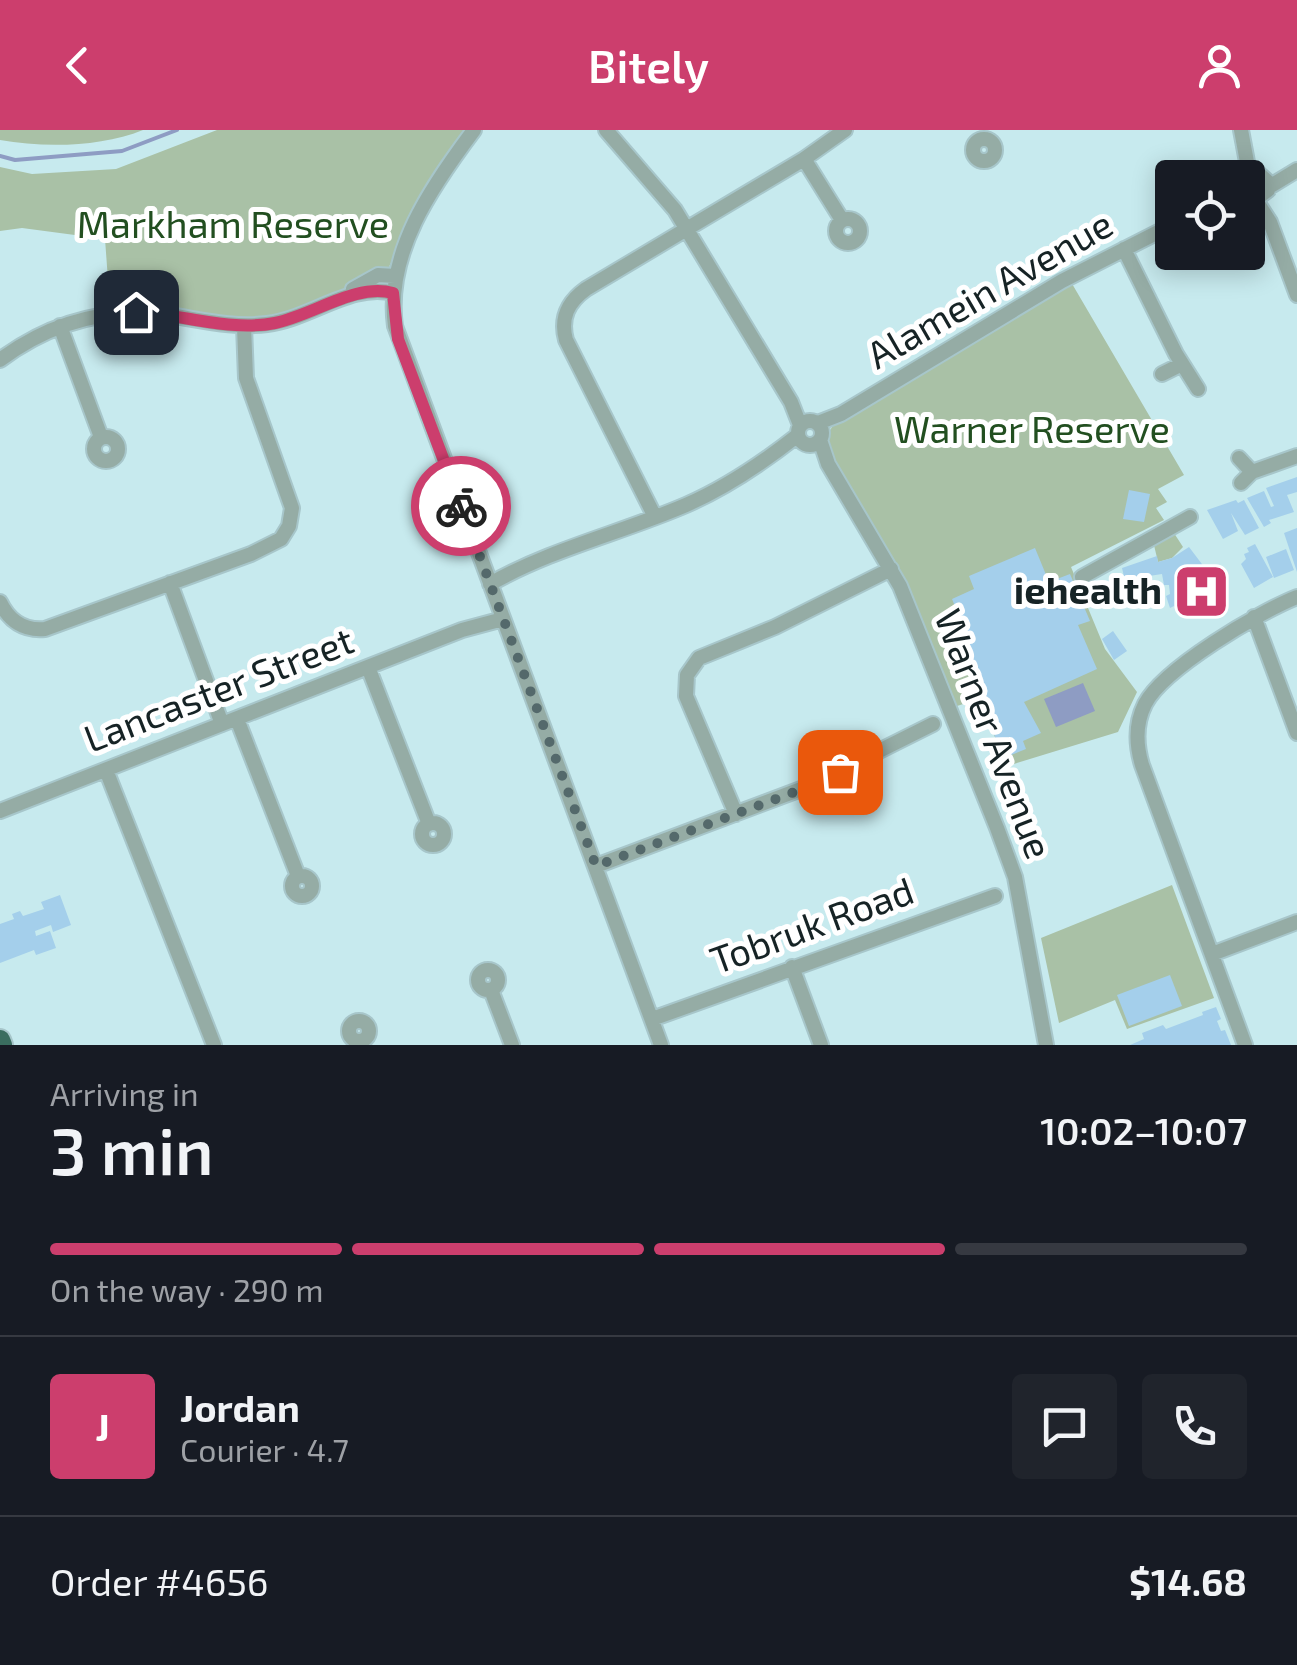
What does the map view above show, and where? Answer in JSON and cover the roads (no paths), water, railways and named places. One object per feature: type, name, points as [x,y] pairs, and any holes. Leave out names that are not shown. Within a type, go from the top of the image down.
[{"type":"street","points":[[474,130],[417,219],[396,276],[393,293],[398,339],[662,1045]]},
{"type":"street","name":"Warner Avenue","points":[[606,130],[662,192],[686,229],[890,569],[950,704],[1012,866],[1044,1045]]},
{"type":"street","points":[[655,517],[566,340],[563,324],[567,308],[576,296],[846,130]]},
{"type":"street","points":[[962,130],[976,143]]},
{"type":"street","points":[[1242,134],[1249,160]]},
{"type":"street","points":[[804,158],[842,220]]},
{"type":"street","points":[[1265,182],[1297,170]]},
{"type":"street","points":[[1265,209],[1297,295]]},
{"type":"street","name":"Alamein Avenue","points":[[488,578],[692,502],[1062,281],[1155,234]]},
{"type":"street","points":[[1124,250],[1198,389]]},
{"type":"street","points":[[341,300],[374,276],[396,276]]},
{"type":"street","points":[[0,360],[60,326],[103,314],[136,312],[244,326],[301,317],[368,290],[393,293]]},
{"type":"street","points":[[60,326],[101,437]]},
{"type":"street","points":[[0,602],[17,624],[45,629],[281,539],[289,526],[292,508],[246,378],[244,326]]},
{"type":"street","points":[[1162,374],[1182,364]]},
{"type":"street","points":[[1238,458],[1247,478],[1297,456]]},
{"type":"street","points":[[1082,577],[1190,517]]},
{"type":"street","points":[[736,814],[686,696],[690,668],[707,653],[776,627],[890,569]]},
{"type":"street","points":[[170,583],[298,876]]},
{"type":"street","points":[[1245,1045],[1142,765],[1137,730],[1146,702],[1158,686],[1254,617],[1297,597]]},
{"type":"street","name":"Lancaster Street","points":[[0,811],[502,615]]},
{"type":"street","points":[[1254,617],[1297,733]]},
{"type":"street","points":[[368,667],[429,824]]},
{"type":"street","points":[[596,866],[822,780],[933,724]]},
{"type":"street","points":[[106,770],[214,1045]]},
{"type":"street","name":"Tobruk Road","points":[[652,1019],[995,896]]},
{"type":"street","points":[[1212,954],[1297,922]]},
{"type":"street","points":[[792,966],[821,1045]]},
{"type":"street","points":[[491,990],[512,1045]]},
{"type":"water","points":[[1083,683],[1095,711],[1056,727],[1044,699]]},
{"type":"waterway","points":[[0,156],[15,160],[122,151],[177,130]]},
{"type":"place","name":"iehealth","points":[[1201,591]]},
{"type":"park label","name":"Markham Reserve","points":[[233,225]]},
{"type":"park label","name":"Warner Reserve","points":[[1032,430]]}]
